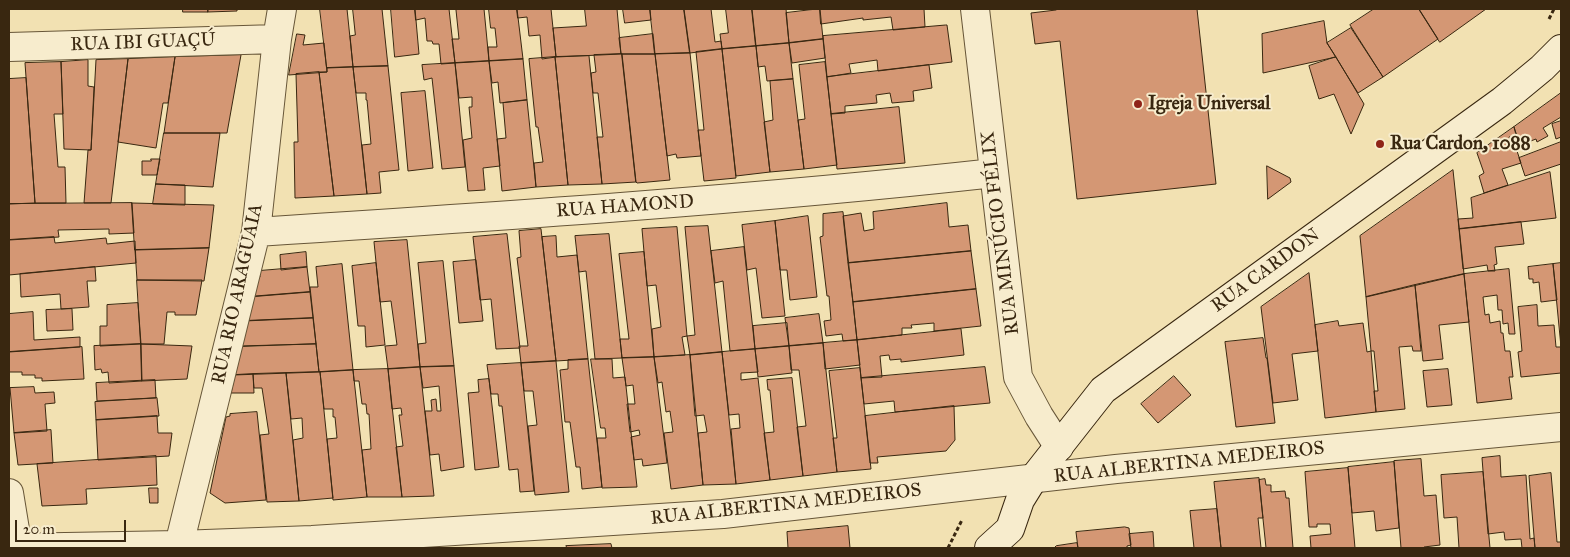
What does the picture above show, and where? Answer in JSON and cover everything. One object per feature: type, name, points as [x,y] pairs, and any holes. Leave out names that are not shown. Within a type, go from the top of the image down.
[{"type":"street","name":"RUA RIO ARAGUAIA","points":[[179,545],[256,232],[282,9]]},
{"type":"street","name":"RUA MINÚCIO FÉLIX","points":[[975,9],[1018,377],[1039,416],[1059,447]]},
{"type":"street","name":"RUA IBI GUAÇÚ","points":[[9,47],[277,39]]},
{"type":"street","name":"RUA CARDON","points":[[989,548],[1012,538],[1020,500],[1033,479],[1103,390],[1502,101],[1542,68],[1561,49]]},
{"type":"street","name":"RUA HAMOND","points":[[256,232],[602,209],[869,187],[994,173]]},
{"type":"street","name":"RUA ALBERTINA MEDEIROS","points":[[9,548],[425,541],[723,514],[1126,468],[1561,427]]},
{"type":"street","points":[[9,493],[18,548]]},
{"type":"path","points":[[948,548],[956,531]]},
{"type":"building","points":[[183,9],[208,9],[208,12],[183,12]]},
{"type":"building","points":[[208,9],[237,9],[237,11],[208,12]]},
{"type":"building","points":[[320,9],[347,9],[353,67],[327,68]]},
{"type":"building","points":[[353,9],[382,9],[388,66],[353,67],[350,36],[355,35]]},
{"type":"building","points":[[391,9],[415,9],[419,54],[395,57]]},
{"type":"building","points":[[415,9],[449,9],[455,63],[441,64],[439,44],[427,41],[425,18],[416,20]]},
{"type":"building","points":[[484,9],[489,61],[455,63],[452,39],[459,39],[456,10]]},
{"type":"building","points":[[489,9],[517,9],[523,59],[489,61],[488,47],[497,47],[495,28],[491,28]]},
{"type":"building","points":[[517,9],[551,9],[556,57],[542,59],[540,35],[529,36],[527,17],[518,18]]},
{"type":"building","points":[[585,9],[617,9],[621,54],[556,57],[553,28],[586,26]]},
{"type":"building","points":[[623,9],[650,9],[651,20],[625,23]]},
{"type":"building","points":[[650,9],[684,9],[690,53],[655,54]]},
{"type":"building","points":[[684,9],[711,9],[715,42],[721,41],[722,49],[690,53]]},
{"type":"building","points":[[726,9],[752,9],[756,46],[722,49],[720,34],[728,33]]},
{"type":"building","points":[[752,9],[786,9],[789,43],[756,46]]},
{"type":"building","points":[[820,9],[924,9],[925,27],[893,30],[891,17],[863,20],[863,18],[821,24]]},
{"type":"building","points":[[820,9],[823,39],[789,43],[786,13]]},
{"type":"building","points":[[1056,9],[1197,9],[1216,184],[1077,199],[1060,41],[1035,44],[1031,13]]},
{"type":"building","points":[[1374,9],[1419,9],[1438,39],[1383,77],[1350,25]]},
{"type":"building","points":[[1419,9],[1486,9],[1440,42]]},
{"type":"building","points":[[1324,21],[1327,43],[1336,57],[1263,73],[1262,34]]},
{"type":"building","points":[[947,25],[952,62],[878,71],[877,60],[849,64],[851,73],[827,77],[823,36]]},
{"type":"building","points":[[1351,28],[1383,77],[1358,93],[1327,43]]},
{"type":"building","points":[[297,34],[305,35],[303,45],[324,43],[327,72],[289,75]]},
{"type":"building","points":[[653,34],[655,54],[621,54],[619,38]]},
{"type":"building","points":[[823,39],[825,58],[792,63],[789,43]]},
{"type":"building","points":[[789,43],[793,79],[767,81],[765,66],[758,67],[756,46]]},
{"type":"building","points":[[756,46],[770,172],[736,176],[722,49]]},
{"type":"building","points":[[722,49],[736,178],[704,181],[698,130],[704,130],[696,52]]},
{"type":"building","points":[[690,53],[701,156],[677,158],[676,154],[667,156],[655,54]]},
{"type":"building","points":[[622,54],[636,182],[602,184],[597,137],[603,137],[598,93],[593,93],[591,73],[596,72],[594,55]]},
{"type":"building","points":[[622,54],[655,54],[670,180],[636,182]]},
{"type":"building","points":[[241,55],[227,133],[164,133],[175,57]]},
{"type":"building","points":[[589,56],[602,184],[568,185],[555,57]]},
{"type":"building","points":[[175,57],[168,103],[163,103],[156,148],[118,142],[128,59]]},
{"type":"building","points":[[555,57],[568,185],[536,187],[534,163],[543,162],[538,127],[536,127],[529,59]]},
{"type":"building","points":[[1336,57],[1364,104],[1351,134],[1334,94],[1319,99],[1309,66]]},
{"type":"building","points":[[128,59],[111,203],[84,203],[88,150],[91,150],[96,60]]},
{"type":"building","points":[[523,59],[527,100],[500,103],[498,82],[492,83],[489,61]]},
{"type":"building","points":[[88,60],[88,86],[94,87],[91,150],[64,149],[61,62]]},
{"type":"building","points":[[489,61],[500,166],[483,168],[485,190],[468,191],[463,140],[472,138],[469,107],[472,107],[472,97],[459,98],[455,63]]},
{"type":"building","points":[[61,62],[63,114],[54,114],[58,167],[65,167],[66,203],[35,203],[25,63]]},
{"type":"building","points":[[825,62],[837,165],[804,169],[798,120],[805,119],[799,65]]},
{"type":"building","points":[[455,63],[465,167],[442,169],[432,78],[424,80],[422,65]]},
{"type":"building","points":[[929,65],[932,88],[913,91],[914,101],[892,103],[890,93],[876,95],[877,103],[845,106],[845,113],[831,114],[827,77]]},
{"type":"building","points":[[388,66],[399,170],[379,172],[381,193],[367,194],[362,145],[371,144],[367,100],[366,93],[356,93],[353,67]]},
{"type":"building","points":[[353,67],[367,194],[334,196],[319,72],[327,72],[327,68]]},
{"type":"building","points":[[319,72],[334,196],[295,198],[294,142],[298,142],[296,74]]},
{"type":"building","points":[[26,78],[35,203],[9,204],[9,79]]},
{"type":"building","points":[[793,79],[804,169],[770,172],[764,122],[773,120],[770,81]]},
{"type":"building","points":[[425,91],[433,168],[408,171],[401,93]]},
{"type":"building","points":[[1561,93],[1561,117],[1543,128],[1548,136],[1537,142],[1536,139],[1520,145],[1514,127]]},
{"type":"building","points":[[527,100],[536,187],[502,191],[497,139],[506,138],[503,103]]},
{"type":"building","points":[[899,107],[905,163],[837,169],[831,114]]},
{"type":"building","points":[[1561,121],[1561,137],[1556,139],[1552,124]]},
{"type":"building","points":[[1514,127],[1516,135],[1509,137],[1513,148],[1516,148],[1521,163],[1502,169],[1508,185],[1484,193],[1479,176],[1484,173],[1477,153]]},
{"type":"building","points":[[164,133],[220,133],[213,187],[156,184]]},
{"type":"building","points":[[1561,142],[1561,164],[1525,176],[1519,158]]},
{"type":"building","points":[[151,159],[160,159],[157,175],[142,175],[142,161],[151,161]]},
{"type":"building","points":[[1267,166],[1290,178],[1291,182],[1268,199]]},
{"type":"building","points":[[1453,170],[1464,274],[1366,297],[1360,236]]},
{"type":"building","points":[[1550,172],[1556,218],[1459,229],[1458,219],[1473,218],[1471,198]]},
{"type":"building","points":[[156,184],[185,185],[185,205],[153,204]]},
{"type":"building","points":[[132,203],[134,233],[109,234],[109,229],[58,230],[59,237],[9,240],[9,204]]},
{"type":"building","points":[[132,203],[214,205],[209,248],[135,250]]},
{"type":"building","points":[[947,203],[949,227],[968,225],[971,251],[848,263],[843,216],[861,213],[864,231],[874,229],[873,212]]},
{"type":"building","points":[[843,212],[857,340],[843,341],[842,334],[826,336],[824,321],[831,320],[820,237],[823,236],[823,214]]},
{"type":"building","points":[[808,216],[817,297],[790,300],[787,270],[780,270],[775,221]]},
{"type":"building","points":[[775,221],[785,316],[762,318],[756,268],[747,270],[742,225]]},
{"type":"building","points":[[1521,222],[1524,244],[1495,247],[1497,264],[1494,265],[1495,271],[1488,271],[1487,265],[1463,269],[1459,229]]},
{"type":"building","points":[[708,226],[722,352],[690,355],[687,336],[695,335],[685,227]]},
{"type":"building","points":[[677,227],[687,336],[682,337],[685,355],[654,357],[652,329],[661,327],[656,285],[647,286],[642,229]]},
{"type":"building","points":[[541,229],[556,361],[521,363],[519,346],[528,346],[517,258],[521,257],[519,231]]},
{"type":"building","points":[[507,234],[520,348],[496,349],[491,299],[480,300],[473,237]]},
{"type":"building","points":[[609,234],[622,358],[595,359],[586,271],[579,272],[575,236]]},
{"type":"building","points":[[556,236],[557,257],[577,255],[588,359],[556,361],[542,237]]},
{"type":"building","points":[[54,237],[55,243],[106,238],[107,244],[135,241],[136,263],[9,275],[9,240]]},
{"type":"building","points":[[407,240],[420,367],[388,369],[385,346],[397,345],[391,301],[380,302],[374,242]]},
{"type":"building","points":[[744,247],[755,349],[730,351],[723,281],[715,283],[711,251]]},
{"type":"building","points":[[209,248],[204,281],[137,280],[135,250]]},
{"type":"building","points":[[971,251],[976,289],[853,302],[848,263]]},
{"type":"building","points":[[306,252],[307,267],[281,270],[280,255]]},
{"type":"building","points":[[644,252],[654,357],[622,358],[620,339],[629,339],[619,254]]},
{"type":"building","points":[[476,260],[483,321],[459,323],[453,262]]},
{"type":"building","points":[[443,261],[454,366],[420,367],[418,344],[426,343],[418,263]]},
{"type":"building","points":[[376,263],[385,345],[366,347],[365,326],[358,326],[352,266]]},
{"type":"building","points":[[1561,263],[1561,347],[1553,264]]},
{"type":"building","points":[[342,264],[353,370],[319,372],[310,287],[318,287],[316,267]]},
{"type":"building","points":[[1553,264],[1557,300],[1541,302],[1539,282],[1533,283],[1533,279],[1529,279],[1528,267]]},
{"type":"building","points":[[95,267],[96,281],[87,281],[89,307],[61,309],[60,294],[21,297],[20,274]]},
{"type":"building","points":[[307,267],[310,292],[248,297],[252,278],[260,277],[259,271]]},
{"type":"building","points":[[1509,269],[1515,334],[1509,334],[1508,323],[1503,324],[1502,310],[1498,310],[1497,295],[1483,297],[1485,315],[1489,314],[1490,323],[1500,321],[1505,351],[1510,351],[1513,377],[1509,377],[1512,399],[1477,403],[1464,274]]},
{"type":"building","points":[[1309,273],[1318,351],[1292,354],[1298,400],[1273,403],[1261,307]]},
{"type":"building","points":[[1464,274],[1469,322],[1439,325],[1443,359],[1423,361],[1415,285]]},
{"type":"building","points":[[137,280],[202,280],[196,315],[175,315],[175,312],[167,312],[164,344],[141,344]]},
{"type":"building","points":[[1415,285],[1421,351],[1413,351],[1412,346],[1399,347],[1405,409],[1376,412],[1374,391],[1378,391],[1374,351],[1371,351],[1366,297]]},
{"type":"building","points":[[976,289],[981,326],[934,331],[934,323],[911,325],[912,328],[902,328],[902,335],[857,340],[853,302]]},
{"type":"building","points":[[310,292],[313,318],[244,321],[248,297]]},
{"type":"building","points":[[138,303],[141,344],[100,346],[100,326],[107,326],[107,305]]},
{"type":"building","points":[[1537,305],[1538,326],[1554,325],[1556,347],[1561,347],[1561,373],[1521,377],[1518,352],[1522,351],[1518,307]]},
{"type":"building","points":[[72,309],[73,330],[47,331],[46,310]]},
{"type":"building","points":[[33,312],[34,340],[80,337],[80,347],[9,352],[9,314]]},
{"type":"building","points":[[819,314],[823,343],[789,346],[785,318]]},
{"type":"building","points":[[313,318],[316,344],[238,346],[244,321]]},
{"type":"building","points":[[1338,321],[1339,326],[1363,323],[1367,352],[1371,351],[1376,412],[1325,418],[1315,325]]},
{"type":"building","points":[[787,323],[789,346],[755,349],[753,326]]},
{"type":"building","points":[[961,329],[964,355],[901,362],[901,359],[890,360],[889,355],[880,356],[882,377],[861,378],[857,340]]},
{"type":"building","points":[[1263,338],[1275,423],[1236,427],[1225,342]]},
{"type":"building","points":[[857,340],[860,365],[825,369],[823,343]]},
{"type":"building","points":[[823,343],[837,472],[803,476],[797,427],[806,426],[799,370],[791,370],[789,346]]},
{"type":"building","points":[[141,344],[142,381],[109,383],[108,372],[102,373],[101,369],[95,370],[94,346]]},
{"type":"building","points":[[141,344],[192,346],[187,379],[142,381]]},
{"type":"building","points":[[316,344],[319,372],[233,375],[238,347]]},
{"type":"building","points":[[789,346],[792,373],[758,377],[755,349]]},
{"type":"building","points":[[82,347],[84,379],[42,381],[42,378],[35,378],[35,375],[9,372],[9,352]]},
{"type":"building","points":[[755,349],[758,372],[741,373],[741,380],[758,378],[770,480],[736,484],[731,429],[740,428],[739,414],[729,415],[722,352]]},
{"type":"building","points":[[722,352],[736,484],[703,485],[698,433],[707,432],[704,415],[695,416],[690,355]]},
{"type":"building","points":[[690,355],[703,485],[671,489],[664,433],[673,432],[670,411],[666,412],[662,382],[658,383],[654,357]]},
{"type":"building","points":[[654,357],[667,463],[643,466],[642,459],[634,460],[631,437],[640,435],[639,430],[630,432],[627,404],[635,404],[633,385],[626,386],[622,358]]},
{"type":"building","points":[[588,359],[602,487],[582,489],[580,467],[576,467],[570,422],[565,422],[560,370],[568,369],[568,360]]},
{"type":"building","points":[[591,359],[612,359],[613,378],[625,377],[637,487],[602,488],[597,438],[606,438],[605,428],[601,428]]},
{"type":"building","points":[[556,361],[569,492],[535,495],[528,426],[537,425],[533,391],[524,391],[521,363]]},
{"type":"building","points":[[521,363],[534,491],[520,492],[518,469],[509,470],[502,406],[499,406],[498,394],[491,394],[487,365]]},
{"type":"building","points":[[454,366],[464,467],[441,471],[439,454],[430,455],[425,411],[432,411],[431,400],[436,399],[437,411],[441,411],[439,386],[423,388],[420,367]]},
{"type":"building","points":[[420,367],[434,496],[402,497],[396,447],[403,446],[399,415],[402,415],[401,408],[392,409],[388,369]]},
{"type":"building","points":[[985,367],[990,403],[895,412],[894,401],[864,404],[861,378]]},
{"type":"building","points":[[860,368],[871,469],[837,472],[833,438],[837,438],[829,371]]},
{"type":"building","points":[[388,369],[402,497],[367,497],[362,450],[371,449],[369,414],[367,414],[366,404],[362,404],[359,381],[354,381],[353,370]]},
{"type":"building","points":[[1448,369],[1452,405],[1427,407],[1423,371]]},
{"type":"building","points":[[353,370],[367,497],[333,500],[327,439],[337,438],[335,417],[333,417],[333,409],[324,409],[320,372]]},
{"type":"building","points":[[320,372],[333,498],[299,501],[293,440],[303,438],[302,418],[291,419],[286,373]]},
{"type":"building","points":[[286,373],[299,501],[267,502],[260,435],[269,434],[262,388],[254,388],[253,374]]},
{"type":"building","points":[[253,374],[254,393],[231,393],[235,375]]},
{"type":"building","points":[[1174,376],[1191,395],[1158,423],[1141,404]]},
{"type":"building","points":[[792,378],[803,476],[770,480],[764,433],[774,432],[770,390],[768,390],[767,380]]},
{"type":"building","points":[[489,379],[499,467],[475,470],[468,393],[479,392],[478,380]]},
{"type":"building","points":[[155,380],[156,398],[97,401],[96,383]]},
{"type":"building","points":[[34,387],[35,393],[54,392],[55,403],[45,404],[47,431],[14,433],[10,388]]},
{"type":"building","points":[[157,398],[159,416],[96,420],[95,402]]},
{"type":"building","points":[[954,406],[955,440],[946,451],[877,457],[878,463],[870,463],[865,416]]},
{"type":"building","points":[[257,412],[266,500],[225,503],[210,493],[226,417],[230,416],[230,414]]},
{"type":"building","points":[[157,416],[158,433],[172,433],[169,456],[98,460],[96,420]]},
{"type":"building","points":[[51,430],[53,463],[18,465],[14,433]]},
{"type":"building","points":[[156,456],[157,485],[86,489],[87,504],[42,506],[37,464]]},
{"type":"building","points":[[1500,456],[1501,477],[1526,475],[1530,539],[1534,538],[1535,548],[1522,548],[1521,539],[1505,540],[1504,532],[1488,534],[1482,458]]},
{"type":"building","points":[[1421,459],[1424,496],[1436,495],[1440,545],[1424,548],[1401,548],[1394,461]]},
{"type":"building","points":[[1394,462],[1399,528],[1376,531],[1374,511],[1352,513],[1348,467]]},
{"type":"building","points":[[1348,468],[1355,548],[1311,548],[1310,536],[1331,534],[1330,524],[1317,524],[1317,527],[1309,527],[1305,472]]},
{"type":"building","points":[[1483,472],[1490,548],[1459,548],[1457,517],[1444,518],[1441,475]]},
{"type":"building","points":[[1551,473],[1557,542],[1561,542],[1561,548],[1535,548],[1529,476]]},
{"type":"building","points":[[1259,478],[1263,518],[1258,518],[1261,548],[1221,548],[1214,482]]},
{"type":"building","points":[[1265,479],[1266,485],[1271,485],[1271,492],[1285,491],[1286,498],[1289,498],[1293,548],[1266,548],[1259,480]]},
{"type":"building","points":[[149,488],[158,488],[158,503],[150,503]]},
{"type":"building","points":[[1217,509],[1221,548],[1194,548],[1190,511]]},
{"type":"building","points":[[848,526],[850,548],[788,548],[787,532]]},
{"type":"building","points":[[1129,528],[1131,545],[1127,546],[1127,548],[1078,548],[1076,532]]},
{"type":"building","points":[[1153,532],[1154,548],[1131,548],[1129,534]]},
{"type":"building","points":[[1077,543],[1078,548],[1054,548],[1056,546]]},
{"type":"building","points":[[611,544],[612,548],[567,548],[566,546]]},
{"type":"place","name":"Igreja Universal","points":[[1138,104]]},
{"type":"place","name":"Rua Cardon, 1088","points":[[1380,144]]}]
